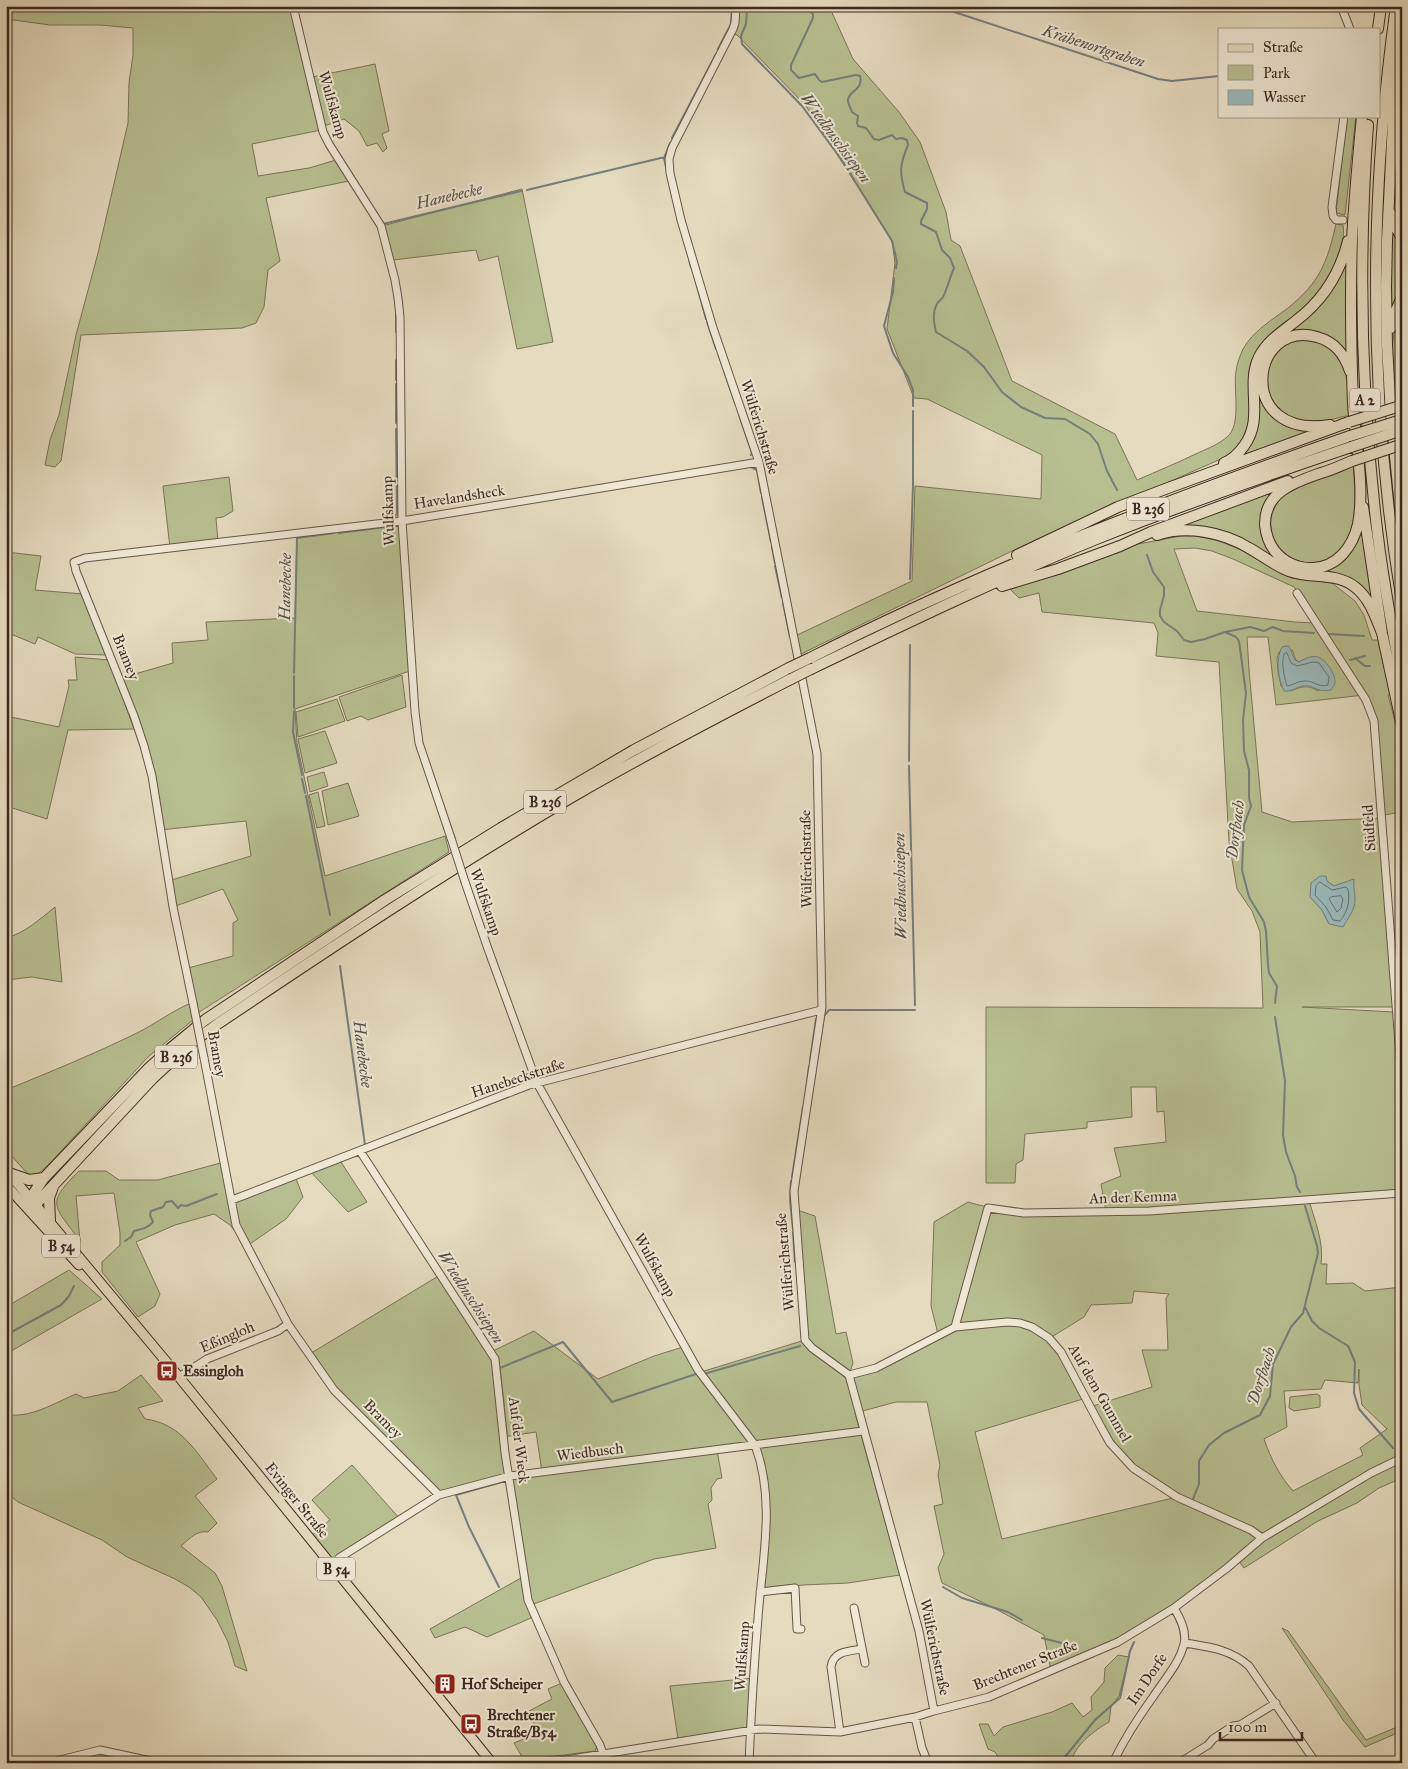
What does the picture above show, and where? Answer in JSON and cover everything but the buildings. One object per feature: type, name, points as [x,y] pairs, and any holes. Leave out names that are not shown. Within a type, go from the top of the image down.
[{"type":"highway","points":[[1378,28],[1381,6]]},
{"type":"highway","name":"A 2","points":[[1396,6],[1384,107],[1376,254],[1377,348],[1388,507],[1402,602]]},
{"type":"highway","points":[[1391,38],[1396,62],[1386,277],[1387,344],[1402,527]]},
{"type":"highway","points":[[1353,402],[1351,299],[1354,213],[1362,118]]},
{"type":"highway","name":"A 2","points":[[1369,118],[1362,218],[1366,412],[1378,538],[1402,682]]},
{"type":"highway","points":[[1390,185],[1392,216],[1396,230],[1402,238]]},
{"type":"highway","points":[[1168,488],[1175,482],[1228,461],[1243,448],[1254,428],[1254,375],[1256,363],[1269,343],[1314,306],[1330,285],[1345,251],[1354,213]]},
{"type":"highway","points":[[1389,354],[1394,315],[1402,298]]},
{"type":"highway","points":[[1349,422],[1312,426],[1299,425],[1282,418],[1270,407],[1263,392],[1262,373],[1269,354],[1276,346],[1291,338],[1307,335],[1321,338],[1337,347],[1346,361],[1350,372],[1359,482],[1382,633],[1402,726]]},
{"type":"highway","points":[[950,591],[1022,553],[1118,508],[1349,422],[1399,406]]},
{"type":"highway","name":"B 236","points":[[810,664],[950,591],[1091,531],[1191,492],[1400,425]]},
{"type":"highway","name":"B 236","points":[[28,1203],[44,1178],[149,1068],[170,1048],[205,1020],[385,900],[509,823],[634,750],[790,673],[1094,540],[1351,441]]},
{"type":"highway","points":[[958,600],[980,595],[1001,586],[1058,569],[1239,498],[1401,445]]},
{"type":"highway","points":[[1352,461],[1289,485],[1274,497],[1267,510],[1265,519],[1266,535],[1274,550],[1289,563],[1298,567],[1308,568],[1327,565],[1341,557],[1350,544],[1358,523],[1359,482]]},
{"type":"highway","points":[[1397,478],[1402,500]]},
{"type":"highway","points":[[1120,546],[1172,532],[1196,531],[1228,537],[1247,546],[1288,571],[1338,579],[1353,585],[1369,602],[1382,633]]},
{"type":"highway","name":"B 236","points":[[28,1203],[54,1186],[153,1078],[190,1044],[219,1023],[436,880],[572,797],[790,673]]},
{"type":"highway","points":[[8,1172],[29,1180],[44,1178]]},
{"type":"highway","points":[[50,1220],[49,1198],[54,1186]]},
{"type":"main road","name":"B 54","points":[[8,1172],[28,1203],[78,1264],[96,1279]]},
{"type":"main road","name":"B 54","points":[[6,1185],[50,1220],[96,1279]]},
{"type":"main road","name":"Evinger Straße","points":[[96,1279],[179,1377],[492,1763]]},
{"type":"street","name":"Wulfskamp","points":[[293,6],[323,132],[380,226],[395,280],[400,317],[402,521],[417,733],[450,838],[537,1083],[698,1370],[755,1445],[761,1467],[766,1495],[767,1521],[760,1592],[749,1763]]},
{"type":"street","name":"Wülferichstraße","points":[[736,6],[735,23],[672,148],[669,159],[677,204],[713,328],[759,462],[817,754],[821,1010],[795,1183],[794,1209],[805,1340],[812,1348],[849,1375],[863,1432],[917,1622],[934,1711]]},
{"type":"street","points":[[1341,6],[1350,28]]},
{"type":"street","points":[[1343,220],[1336,220],[1333,216],[1332,207],[1344,118]]},
{"type":"street","name":"Havelandsheck","points":[[74,562],[85,558],[402,521],[759,462]]},
{"type":"street","name":"Bramey","points":[[74,562],[134,716],[152,776],[171,898],[232,1200],[232,1211],[239,1233],[288,1324],[334,1390],[439,1495]]},
{"type":"street","name":"Südfeld","points":[[1297,593],[1366,700],[1374,722],[1402,1082]]},
{"type":"street","name":"Hanebeckstraße","points":[[232,1200],[537,1083],[821,1010]]},
{"type":"street","name":"Auf der Wieck","points":[[360,1151],[495,1359],[505,1453],[528,1600],[557,1668],[600,1745],[603,1754]]},
{"type":"street","name":"An der Kemna","points":[[955,1327],[988,1208],[1024,1213],[1149,1211],[1402,1192]]},
{"type":"street","name":"Auf dem Gummel","points":[[849,1375],[876,1368],[955,1327],[1007,1322],[1026,1324],[1038,1329],[1053,1342],[1066,1359],[1106,1435],[1134,1468],[1171,1493],[1206,1511],[1251,1530],[1262,1538]]},
{"type":"street","name":"Eßingloh","points":[[179,1377],[207,1360],[278,1331],[288,1324]]},
{"type":"street","name":"Wiedbusch","points":[[339,1558],[439,1495],[510,1476],[863,1432]]},
{"type":"street","name":"Brechtener Straße","points":[[547,1763],[759,1729],[840,1732],[914,1717],[989,1697],[1118,1642],[1174,1608],[1227,1568],[1262,1538],[1370,1473],[1402,1458]]},
{"type":"street","points":[[760,1592],[795,1588],[797,1629],[801,1629]]},
{"type":"street","points":[[854,1608],[865,1664]]},
{"type":"street","name":"Im Dorfe","points":[[1113,1763],[1120,1746],[1175,1666],[1184,1643],[1184,1631],[1181,1620],[1174,1608]]},
{"type":"street","points":[[1184,1643],[1223,1650],[1237,1656],[1249,1666],[1316,1763]]},
{"type":"street","points":[[840,1732],[831,1667],[832,1662],[839,1654],[862,1649]]},
{"type":"street","points":[[1179,1763],[1208,1746],[1213,1739],[1233,1726],[1240,1726],[1276,1703]]},
{"type":"street","points":[[914,1717],[928,1763]]},
{"type":"street","points":[[48,1763],[100,1750],[160,1763]]},
{"type":"green space","points":[[6,6],[29,6],[54,11],[143,6],[176,10],[194,6],[291,6],[321,130],[252,144],[258,176],[309,168],[336,160],[349,181],[266,198],[280,261],[268,270],[264,307],[256,323],[242,328],[81,335],[61,461],[55,467],[45,465],[50,440],[59,415],[76,335],[98,253],[128,123],[133,28],[100,25],[50,25],[6,19]]},
{"type":"green space","points":[[737,6],[829,6],[853,59],[899,112],[920,142],[946,212],[951,240],[960,246],[1012,381],[1115,434],[1137,480],[1214,446],[1232,431],[1236,416],[1236,371],[1243,349],[1257,331],[1299,299],[1308,289],[1321,271],[1336,224],[1343,225],[1343,238],[1340,250],[1325,282],[1302,310],[1264,341],[1256,352],[1249,369],[1250,418],[1247,431],[1230,455],[1010,552],[799,655],[795,636],[912,581],[915,486],[1041,499],[1042,455],[927,399],[914,398],[887,329],[895,263],[892,240],[806,106],[737,35],[731,32]]},
{"type":"green space","points":[[1402,53],[1402,218],[1398,220],[1395,193]]},
{"type":"green space","points":[[375,64],[389,131],[382,134],[387,148],[383,152],[377,143],[367,146],[359,131],[344,119],[324,126],[312,77]]},
{"type":"green space","points":[[1347,118],[1356,118],[1345,215],[1336,213]]},
{"type":"green space","points":[[522,189],[553,342],[517,349],[498,256],[479,261],[476,250],[393,260],[382,226]]},
{"type":"green space","points":[[1391,229],[1402,243],[1402,292],[1391,311]]},
{"type":"green space","points":[[1347,255],[1348,354],[1322,335],[1297,332],[1277,342],[1264,360],[1258,382],[1263,404],[1281,421],[1314,430],[1240,456],[1252,440],[1257,427],[1257,370],[1263,354],[1278,337],[1310,313],[1322,301],[1336,279]]},
{"type":"green space","points":[[1402,306],[1402,400],[1394,403],[1392,351],[1394,331]]},
{"type":"green space","points":[[1300,340],[1316,342],[1328,347],[1337,354],[1346,375],[1350,415],[1325,420],[1301,420],[1289,416],[1280,410],[1273,401],[1268,391],[1267,380],[1268,369],[1272,359],[1282,347]]},
{"type":"green space","points":[[1353,465],[1354,513],[1347,541],[1334,556],[1319,563],[1302,562],[1287,555],[1276,543],[1271,528],[1274,510],[1287,491]]},
{"type":"green space","points":[[229,477],[233,511],[223,517],[216,518],[218,542],[170,548],[163,486]]},
{"type":"green space","points":[[1273,491],[1265,507],[1277,559],[1256,548],[1172,529]]},
{"type":"green space","points":[[399,523],[410,671],[295,709],[297,743],[325,876],[445,836],[449,852],[198,1013],[188,968],[233,956],[233,923],[238,920],[223,889],[173,907],[168,881],[251,856],[246,821],[160,830],[153,776],[121,678],[173,663],[172,643],[208,640],[206,622],[295,618],[297,534]]},
{"type":"green space","points":[[1361,523],[1372,601],[1362,590],[1301,572],[1279,560],[1327,569]]},
{"type":"green space","points":[[1181,536],[1196,536],[1219,541],[1241,550],[1280,573],[1294,578],[1332,583],[1355,601],[1364,615],[1372,640],[1378,640],[1390,694],[1388,695],[1402,748],[1402,812],[1384,815],[1376,720],[1364,695],[1276,705],[1268,637],[1247,637],[1262,812],[1292,822],[1380,818],[1394,1007],[1302,1007],[1393,1012],[1402,1114],[1402,1195],[1309,1200],[1320,1240],[1321,1264],[1327,1264],[1326,1284],[1353,1283],[1365,1291],[1402,1287],[1402,1478],[1379,1488],[1357,1503],[1318,1521],[1244,1568],[1238,1560],[1117,1642],[1051,1671],[1044,1635],[942,1583],[938,1568],[944,1554],[934,1506],[943,1504],[938,1475],[940,1465],[927,1402],[896,1402],[855,1413],[900,1575],[848,1583],[803,1585],[761,1590],[768,1521],[759,1443],[717,1450],[722,1478],[717,1479],[711,1488],[712,1500],[708,1504],[716,1548],[654,1559],[531,1605],[509,1477],[443,1495],[334,1390],[308,1355],[440,1275],[491,1352],[534,1331],[598,1379],[654,1356],[683,1347],[701,1372],[805,1340],[794,1209],[815,1216],[836,1334],[846,1332],[853,1363],[849,1375],[876,1368],[938,1334],[931,1306],[934,1222],[968,1202],[1019,1211],[1106,1211],[1101,1184],[1121,1176],[1114,1148],[1166,1142],[1164,1111],[1157,1112],[1156,1087],[1131,1087],[1132,1117],[1087,1122],[1087,1128],[1025,1134],[1023,1160],[1016,1164],[1015,1183],[986,1183],[986,1007],[1263,1008],[1260,932],[1252,911],[1237,889],[1229,842],[1219,662],[1156,656],[1158,633],[1154,623],[1042,612],[1039,593],[1019,598],[1009,588],[1138,544]],"holes":[[[1195,548],[1212,551],[1294,587],[1302,598],[1314,623],[1197,611],[1174,549]],[[1292,650],[1296,660],[1299,662],[1316,657],[1324,661],[1334,676],[1318,691],[1307,687],[1290,691],[1281,686],[1277,658],[1279,652]],[[1327,881],[1334,886],[1340,884],[1353,887],[1355,900],[1329,924],[1322,910],[1310,897]],[[1134,1291],[1169,1294],[1166,1298],[1168,1350],[1142,1350],[1152,1387],[1090,1407],[1126,1460],[1177,1497],[1002,1539],[975,1432],[1086,1398],[1050,1338],[1084,1317],[1091,1305],[1132,1303]],[[1359,1369],[1362,1405],[1387,1429],[1360,1448],[1363,1455],[1293,1491],[1276,1467],[1264,1439],[1287,1427],[1284,1391],[1321,1389],[1325,1380],[1358,1383]],[[536,1432],[542,1472],[510,1476],[503,1437]]]},
{"type":"green space","points":[[6,552],[41,556],[35,590],[83,594],[107,655],[75,654],[38,637],[35,644],[6,632]]},
{"type":"green space","points":[[75,657],[109,660],[134,729],[68,730],[47,819],[6,806],[6,716],[59,727],[69,686],[68,680],[77,680]]},
{"type":"green space","points":[[402,675],[406,707],[368,720],[361,716],[347,721],[339,697]]},
{"type":"green space","points":[[337,699],[345,721],[298,737],[296,712]]},
{"type":"green space","points":[[325,731],[337,763],[305,773],[298,739]]},
{"type":"green space","points":[[324,772],[328,786],[310,792],[307,777]]},
{"type":"green space","points":[[348,783],[359,816],[328,825],[322,791]]},
{"type":"green space","points":[[318,792],[325,826],[317,828],[309,795]]},
{"type":"green space","points":[[55,907],[62,982],[32,977],[6,980],[6,938],[26,929]]},
{"type":"green space","points":[[191,1003],[193,1020],[148,1057],[36,1176],[29,1175],[6,1150],[6,1090],[121,1041]]},
{"type":"green space","points":[[339,1159],[367,1202],[348,1212],[309,1170]]},
{"type":"green space","points":[[224,1162],[232,1200],[295,1176],[303,1197],[286,1219],[247,1246],[230,1225],[214,1214],[175,1225],[136,1242],[160,1294],[155,1306],[138,1317],[102,1272],[102,1262],[120,1245],[114,1193],[76,1196],[80,1241],[59,1212],[57,1199],[61,1191],[79,1171],[106,1171],[119,1180],[158,1180]]},
{"type":"green space","points":[[69,1270],[102,1299],[6,1354],[6,1307]]},
{"type":"green space","points":[[141,1375],[163,1401],[138,1408],[145,1419],[169,1426],[178,1433],[195,1450],[217,1479],[195,1496],[217,1523],[208,1532],[200,1532],[181,1546],[215,1573],[222,1586],[247,1671],[235,1666],[228,1642],[217,1620],[201,1597],[189,1587],[127,1557],[102,1540],[18,1502],[12,1497],[6,1501],[6,1414],[23,1415],[76,1394],[84,1398],[118,1391]]},
{"type":"green space","points":[[1317,1394],[1320,1396],[1320,1407],[1294,1411],[1289,1408],[1290,1397]]},
{"type":"green space","points":[[352,1465],[400,1519],[332,1563],[310,1537],[330,1520],[312,1500]]},
{"type":"green space","points":[[521,1578],[531,1618],[487,1637],[465,1627],[435,1638],[430,1629]]},
{"type":"green space","points":[[1282,1628],[1288,1631],[1366,1740],[1402,1725],[1402,1731],[1365,1747],[1343,1720]]},
{"type":"green space","points":[[1118,1655],[1129,1657],[1119,1696],[1111,1707],[1109,1722],[1081,1744],[1076,1750],[1071,1763],[1002,1763],[995,1752],[988,1749],[979,1724],[988,1724],[994,1736],[1003,1727],[1052,1712],[1072,1703],[1083,1717],[1092,1710],[1091,1697],[1104,1682],[1105,1668]]},
{"type":"green space","points":[[754,1678],[751,1730],[678,1739],[670,1686]]},
{"type":"green space","points":[[562,1683],[597,1746],[595,1751],[524,1760],[514,1743],[538,1733],[529,1711],[552,1699],[548,1689]]},
{"type":"green space","points":[[103,1751],[147,1763],[58,1763]]},
{"type":"water","points":[[1289,646],[1295,660],[1299,662],[1313,657],[1321,658],[1327,664],[1335,680],[1331,690],[1326,691],[1307,686],[1284,691],[1280,680],[1278,663],[1282,647]]},
{"type":"water","points":[[1320,876],[1326,876],[1327,881],[1334,886],[1354,879],[1355,904],[1343,927],[1329,924],[1322,910],[1310,897],[1311,883]]},
{"type":"waterway","points":[[718,49],[731,24],[732,6]]},
{"type":"waterway","name":"Wiedbuschsiepen","points":[[751,6],[747,9],[746,24],[741,36],[742,44],[802,106],[841,159],[892,241],[897,262],[896,268]]},
{"type":"waterway","points":[[809,6],[807,9],[813,14],[813,18],[791,65],[791,70],[799,78],[815,74],[822,82],[856,75],[860,76],[860,84],[850,94],[848,100],[852,112],[858,116],[858,126],[866,128],[874,139],[879,140],[892,135],[896,139],[902,138],[907,140],[908,145],[901,168],[905,192],[927,203],[927,209],[921,224],[936,232],[942,250],[950,258],[954,268],[943,296],[934,311],[936,332],[967,351],[984,367],[1002,392],[1021,407],[1045,418],[1065,419],[1090,434],[1098,444],[1107,471],[1117,490]]},
{"type":"waterway","name":"Krähenortgraben","points":[[936,6],[1158,79],[1172,81],[1218,76]]},
{"type":"waterway","points":[[672,138],[716,54]]},
{"type":"waterway","name":"Hanebecke","points":[[666,167],[664,158],[670,143]]},
{"type":"waterway","name":"Hanebecke","points":[[527,190],[665,157]]},
{"type":"waterway","name":"Hanebecke","points":[[383,224],[521,191]]},
{"type":"waterway","points":[[689,260],[691,267]]},
{"type":"waterway","points":[[693,271],[706,319]]},
{"type":"waterway","name":"Wiedbuschsiepen","points":[[894,278],[893,292],[884,326],[893,353],[908,377],[913,390],[913,406]]},
{"type":"waterway","name":"Hanebecke","points":[[396,314],[396,332]]},
{"type":"waterway","points":[[707,322],[716,349]]},
{"type":"waterway","points":[[718,353],[735,403]]},
{"type":"waterway","name":"Hanebecke","points":[[396,360],[396,380]]},
{"type":"waterway","name":"Hanebecke","points":[[396,384],[396,423]]},
{"type":"waterway","name":"Wiedbuschsiepen","points":[[910,579],[913,411]]},
{"type":"waterway","points":[[739,415],[752,453],[751,455]]},
{"type":"waterway","name":"Hanebecke","points":[[392,520],[397,514],[396,429]]},
{"type":"waterway","points":[[751,467],[757,470],[761,493]]},
{"type":"waterway","points":[[762,497],[771,542]]},
{"type":"waterway","name":"Hanebecke","points":[[339,533],[393,526]]},
{"type":"waterway","name":"Hanebecke","points":[[294,673],[297,538],[334,533]]},
{"type":"waterway","points":[[772,547],[775,563]]},
{"type":"waterway","points":[[1147,555],[1153,572],[1164,587],[1160,616],[1184,640],[1191,642],[1250,627],[1264,631],[1273,627],[1283,631],[1314,633]]},
{"type":"waterway","points":[[775,566],[782,598]]},
{"type":"waterway","points":[[783,603],[790,637]]},
{"type":"waterway","name":"Dorfbach","points":[[1225,632],[1236,637],[1239,641],[1246,693],[1243,720],[1244,751],[1249,770],[1249,798],[1251,806],[1244,825],[1242,870],[1249,897],[1264,922],[1269,973],[1277,986],[1275,1003]]},
{"type":"waterway","points":[[1328,634],[1364,636]]},
{"type":"waterway","name":"Wiedbuschsiepen","points":[[909,761],[910,645]]},
{"type":"waterway","points":[[1350,660],[1365,656]]},
{"type":"waterway","points":[[1355,658],[1365,666],[1370,666]]},
{"type":"waterway","name":"Hanebecke","points":[[294,676],[294,708]]},
{"type":"waterway","name":"Hanebecke","points":[[294,711],[293,732],[302,775]]},
{"type":"waterway","name":"Wiedbuschsiepen","points":[[909,766],[915,1005]]},
{"type":"waterway","points":[[814,778],[814,785]]},
{"type":"waterway","name":"Hanebecke","points":[[302,779],[305,793]]},
{"type":"waterway","name":"Hanebecke","points":[[306,796],[330,915]]},
{"type":"waterway","name":"Hanebecke","points":[[340,966],[365,1145]]},
{"type":"waterway","name":"Wiedbuschsiepen","points":[[817,1061],[824,1016],[829,1010],[915,1010]]},
{"type":"waterway","name":"Dorfbach","points":[[1275,1017],[1285,1081],[1283,1135],[1286,1152],[1300,1192]]},
{"type":"waterway","points":[[810,1061],[816,1019]]},
{"type":"waterway","points":[[805,1099],[809,1066]]},
{"type":"waterway","name":"Wiedbuschsiepen","points":[[797,1192],[816,1067]]},
{"type":"waterway","points":[[792,1177],[803,1107]]},
{"type":"waterway","points":[[791,1181],[790,1200],[793,1229]]},
{"type":"waterway","name":"Hanebecke","points":[[125,1241],[131,1237],[134,1231],[151,1224],[153,1222],[150,1215],[151,1211],[163,1207],[166,1202],[172,1201],[178,1208],[181,1205],[186,1206],[217,1194]]},
{"type":"waterway","name":"Dorfbach","points":[[1193,1499],[1199,1484],[1199,1461],[1209,1445],[1224,1433],[1260,1415],[1270,1396],[1273,1364],[1291,1327],[1303,1313],[1318,1253],[1305,1206]]},
{"type":"waterway","points":[[793,1232],[795,1262]]},
{"type":"waterway","name":"Hanebecke","points":[[6,1335],[61,1305],[69,1296],[74,1286]]},
{"type":"waterway","name":"Wiedbuschsiepen","points":[[461,1300],[496,1355]]},
{"type":"waterway","points":[[1305,1307],[1312,1321],[1319,1328],[1348,1346],[1355,1362],[1354,1393],[1359,1409],[1393,1448]]},
{"type":"waterway","name":"Wiedbuschsiepen","points":[[500,1368],[563,1342],[612,1402],[696,1374]]},
{"type":"waterway","name":"Wiedbuschsiepen","points":[[704,1374],[800,1346]]},
{"type":"waterway","points":[[499,1364],[504,1406]]},
{"type":"waterway","points":[[504,1411],[507,1437]]},
{"type":"waterway","points":[[499,1587],[469,1527],[456,1495],[505,1481]]},
{"type":"waterway","points":[[943,1587],[962,1598],[1008,1612],[1022,1620]]},
{"type":"waterway","points":[[1042,1638],[1078,1647]]},
{"type":"waterway","name":"Dorfbach","points":[[1060,1763],[1095,1720],[1120,1698],[1130,1651],[1134,1642]]},
{"type":"place","name":"Essingloh","points":[[167,1371]]},
{"type":"place","name":"Hof Scheiper","points":[[445,1684]]},
{"type":"place","name":"Brechtener Straße/B54","points":[[471,1724]]}]
